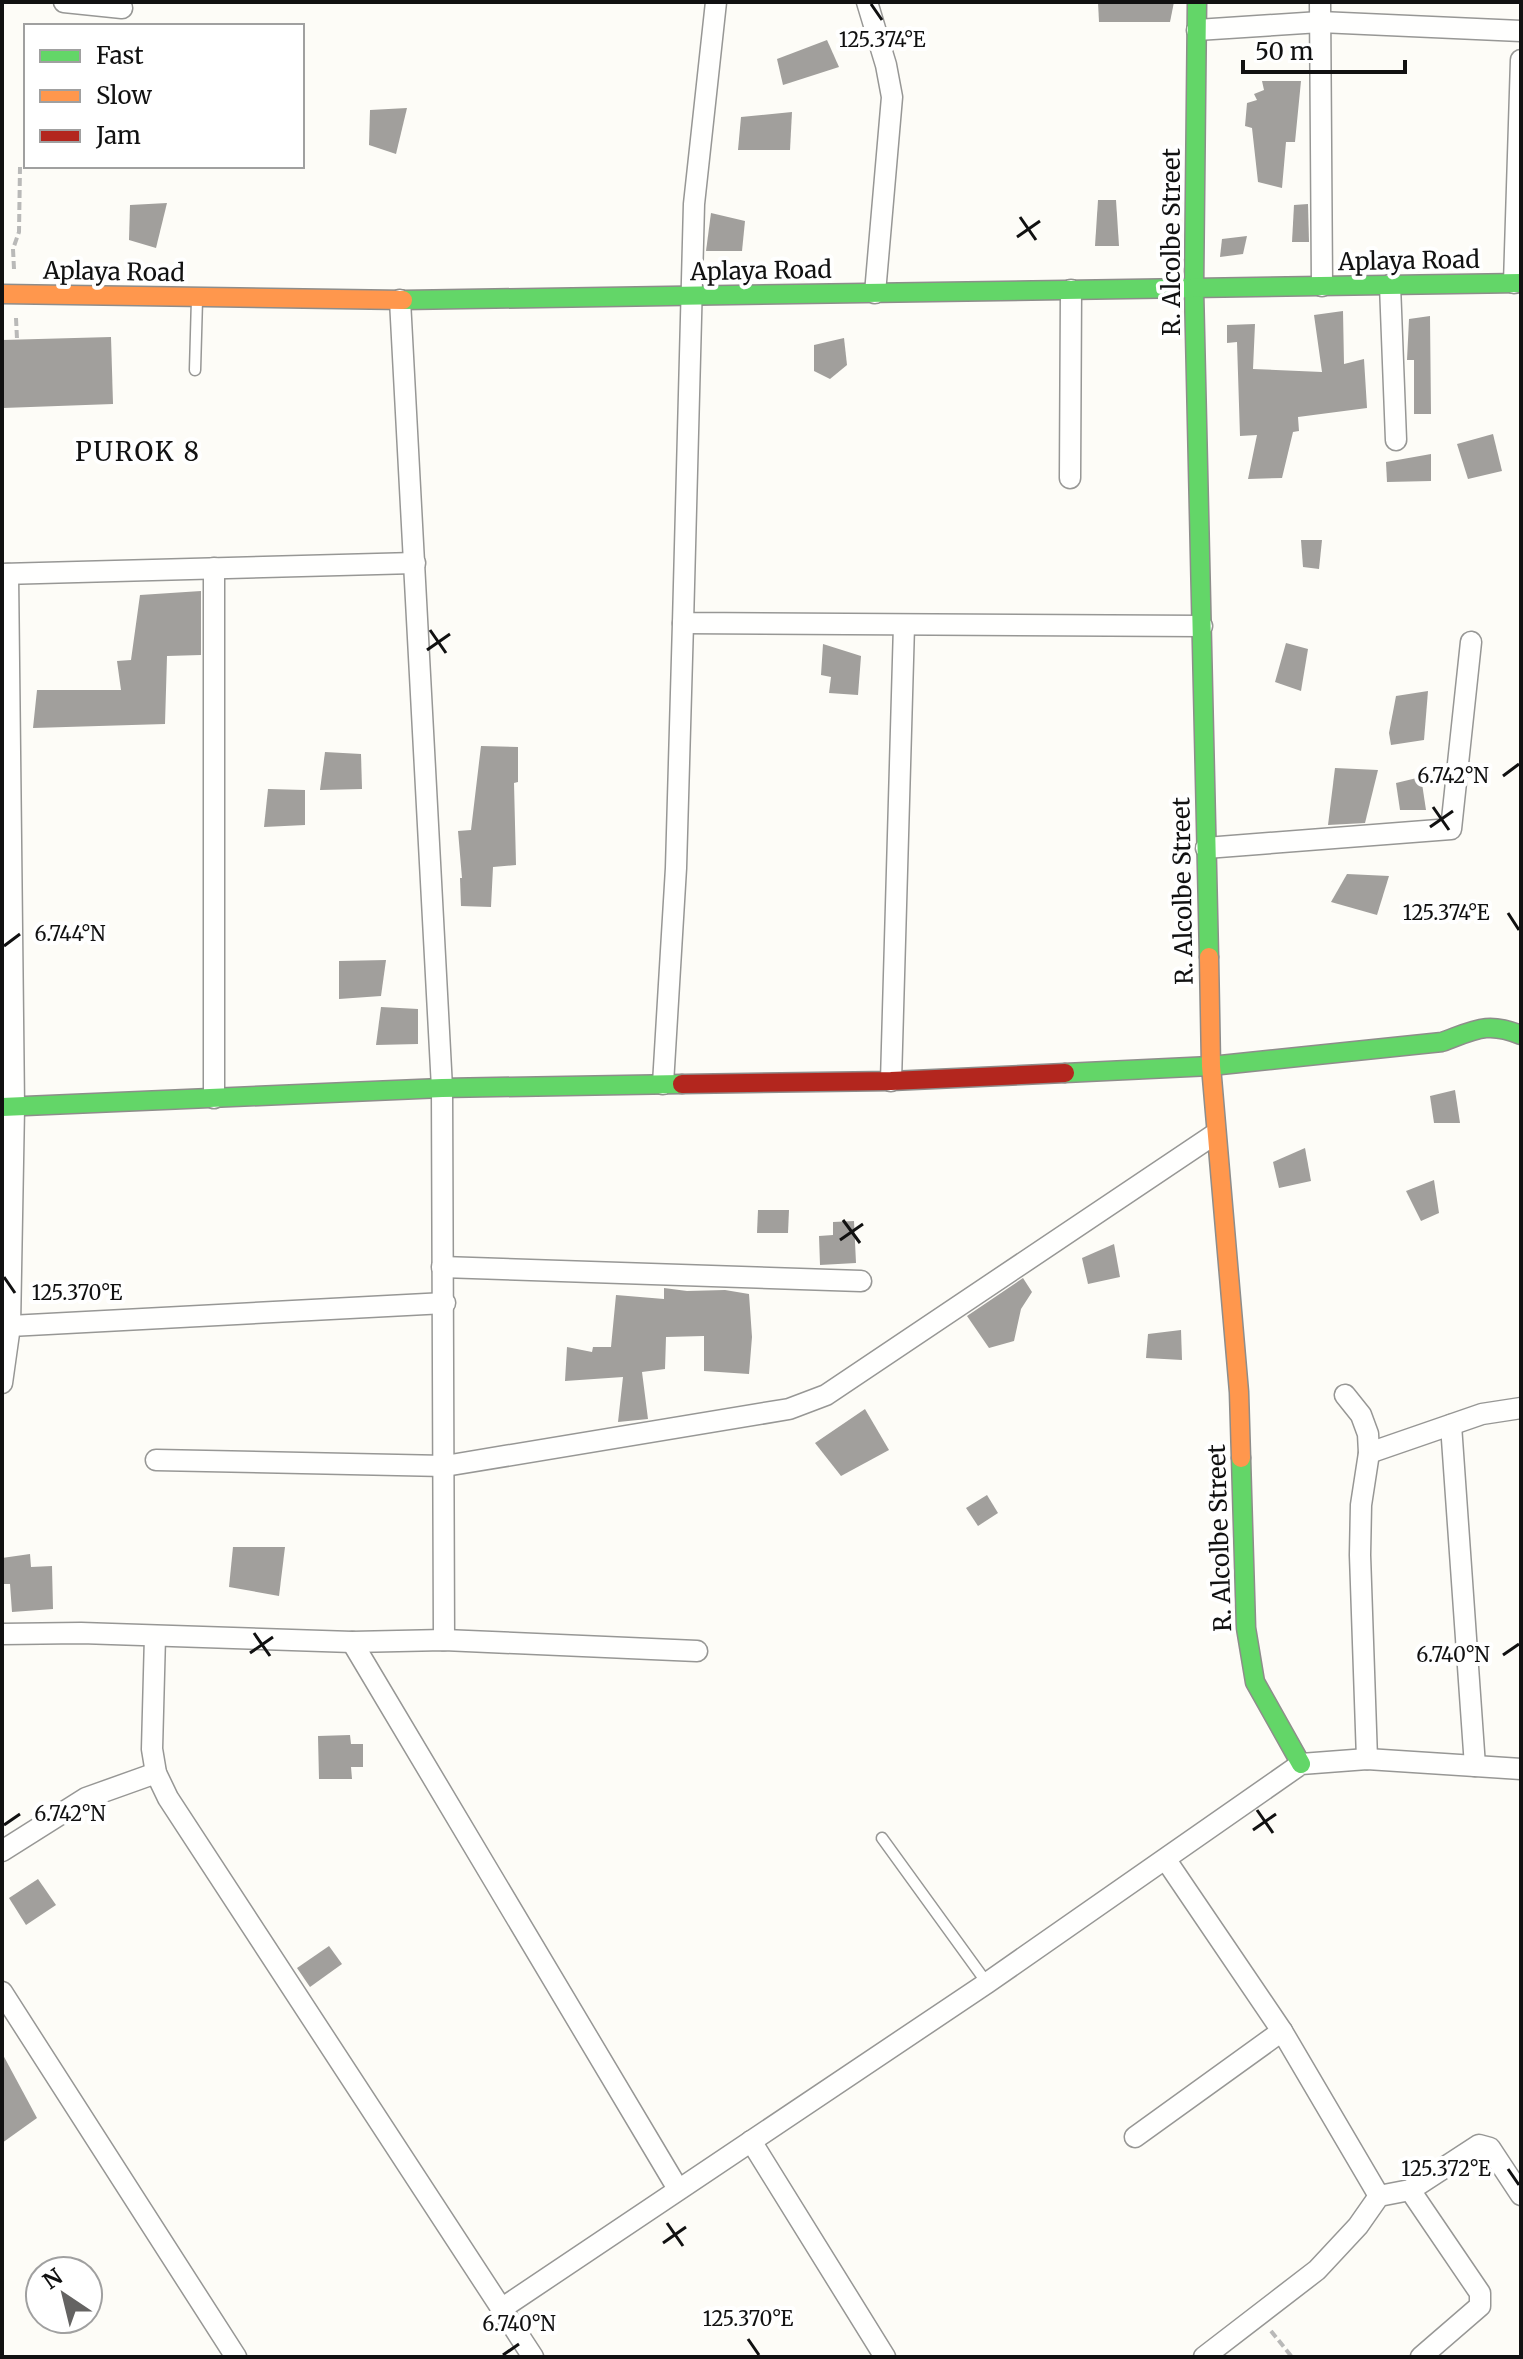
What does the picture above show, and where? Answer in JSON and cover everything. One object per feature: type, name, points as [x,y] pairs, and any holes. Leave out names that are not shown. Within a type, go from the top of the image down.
[{"type":"street","points":[[64,2],[122,8]]},
{"type":"street","points":[[663,1084],[676,868],[694,204],[716,2]]},
{"type":"street","points":[[867,2],[892,97],[875,293]]},
{"type":"street","name":"R. Alcolbe Street","points":[[1197,2],[1194,289],[1215,1134],[1239,1392],[1246,1628],[1255,1682],[1301,1764]]},
{"type":"street","points":[[1320,12],[1322,286]]},
{"type":"street","points":[[1197,30],[1320,12],[1521,31]]},
{"type":"street","points":[[1518,283],[1521,60]]},
{"type":"street","name":"Aplaya Road","points":[[9,294],[400,300],[1518,283]]},
{"type":"street","points":[[1390,285],[1396,440]]},
{"type":"street","points":[[1070,478],[1071,290]]},
{"type":"street","points":[[400,300],[442,1088],[444,1640]]},
{"type":"street","points":[[2,1383],[10,1326],[5,574],[415,563]]},
{"type":"street","points":[[214,568],[214,1098]]},
{"type":"street","points":[[683,623],[1202,626]]},
{"type":"street","points":[[891,1081],[904,625]]},
{"type":"street","points":[[1206,848],[1451,829],[1471,642]]},
{"type":"street","points":[[8,1107],[442,1088],[891,1081],[1211,1066],[1442,1042],[1472,1031],[1499,1026],[1521,1035]]},
{"type":"street","points":[[156,1460],[445,1466],[752,1416],[812,1402],[1215,1134]]},
{"type":"street","points":[[442,1267],[861,1281]]},
{"type":"street","points":[[10,1326],[445,1303]]},
{"type":"street","points":[[1345,1395],[1361,1415],[1368,1434],[1360,1555],[1367,1759]]},
{"type":"street","points":[[1369,1453],[1482,1414],[1521,1408]]},
{"type":"street","points":[[1451,1425],[1475,1766]]},
{"type":"street","points":[[2,1634],[352,1642],[444,1640],[697,1651]]},
{"type":"street","points":[[155,1636],[151,1722],[156,1773],[168,1798],[533,2357]]},
{"type":"street","points":[[352,1642],[678,2189]]},
{"type":"street","points":[[501,2309],[987,1983],[1301,1764],[1367,1759],[1521,1769]]},
{"type":"street","points":[[2,1851],[86,1798],[156,1773]]},
{"type":"street","points":[[1166,1860],[1282,2031],[1379,2196]]},
{"type":"street","points":[[2,1992],[236,2357]]},
{"type":"street","points":[[1135,2137],[1282,2031]]},
{"type":"street","points":[[751,2141],[885,2357]]},
{"type":"street","points":[[1204,2357],[1317,2270],[1358,2226],[1379,2196],[1410,2190],[1484,2145],[1490,2148],[1521,2195]]},
{"type":"street","points":[[1410,2190],[1480,2293],[1481,2301],[1480,2306],[1421,2357]]},
{"type":"lane","points":[[195,370],[197,297]]},
{"type":"lane","points":[[882,1838],[987,1983]]},
{"type":"path","points":[[9,294],[13,249],[19,232],[20,167]]},
{"type":"path","points":[[1258,2315],[1292,2357]]},
{"type":"building","points":[[1098,2],[1174,2],[1170,22],[1099,22]]},
{"type":"building","points":[[827,40],[839,67],[783,85],[777,59]]},
{"type":"building","points":[[1262,81],[1301,81],[1295,142],[1286,142],[1282,188],[1258,182],[1252,128],[1245,126],[1247,103],[1257,100],[1254,94],[1264,90]]},
{"type":"building","points":[[407,108],[396,154],[369,145],[370,110]]},
{"type":"building","points":[[792,112],[790,150],[738,150],[741,117]]},
{"type":"building","points":[[1098,200],[1116,200],[1119,246],[1095,246]]},
{"type":"building","points":[[167,203],[156,248],[129,240],[130,205]]},
{"type":"building","points":[[1308,204],[1309,242],[1292,242],[1294,205]]},
{"type":"building","points":[[711,213],[745,221],[742,251],[706,251]]},
{"type":"building","points":[[1247,236],[1243,254],[1220,257],[1222,239]]},
{"type":"building","points":[[1343,311],[1344,364],[1364,359],[1367,408],[1298,417],[1299,431],[1293,432],[1282,478],[1248,479],[1257,435],[1240,436],[1237,342],[1227,343],[1227,325],[1255,324],[1253,369],[1322,372],[1314,315]]},
{"type":"building","points":[[1430,316],[1431,414],[1414,414],[1414,360],[1407,360],[1409,319]]},
{"type":"building","points":[[111,337],[113,404],[3,408],[2,340]]},
{"type":"building","points":[[844,338],[847,365],[830,379],[814,371],[814,345]]},
{"type":"building","points":[[1493,434],[1502,471],[1468,479],[1457,444]]},
{"type":"building","points":[[1431,454],[1431,481],[1387,482],[1386,462]]},
{"type":"building","points":[[1301,540],[1322,540],[1319,569],[1303,567]]},
{"type":"building","points":[[201,591],[201,655],[167,656],[165,724],[33,728],[37,690],[121,690],[117,661],[131,660],[140,595]]},
{"type":"building","points":[[1286,643],[1308,649],[1301,691],[1275,682]]},
{"type":"building","points":[[823,644],[861,656],[858,695],[829,693],[831,677],[821,675]]},
{"type":"building","points":[[1428,691],[1424,740],[1391,745],[1389,733],[1396,696]]},
{"type":"building","points":[[481,746],[518,747],[518,782],[514,783],[516,865],[493,867],[491,907],[461,906],[458,831],[471,830]]},
{"type":"building","points":[[325,752],[361,754],[362,789],[320,790]]},
{"type":"building","points":[[1335,768],[1378,770],[1365,823],[1328,825]]},
{"type":"building","points":[[1421,777],[1426,810],[1400,810],[1396,783]]},
{"type":"building","points":[[268,789],[305,790],[305,825],[264,827]]},
{"type":"building","points":[[1347,874],[1389,876],[1377,915],[1331,902]]},
{"type":"building","points":[[386,960],[381,996],[339,999],[339,961]]},
{"type":"building","points":[[381,1007],[418,1009],[418,1044],[376,1045]]},
{"type":"building","points":[[1455,1090],[1460,1123],[1434,1123],[1430,1096]]},
{"type":"building","points":[[1305,1148],[1311,1181],[1279,1188],[1273,1162]]},
{"type":"building","points":[[1434,1180],[1439,1213],[1421,1221],[1406,1191]]},
{"type":"building","points":[[758,1210],[789,1210],[788,1233],[757,1233]]},
{"type":"building","points":[[854,1221],[856,1263],[820,1265],[819,1236],[833,1235],[833,1222]]},
{"type":"building","points":[[1114,1244],[1120,1277],[1088,1284],[1082,1258]]},
{"type":"building","points":[[1023,1278],[1032,1292],[1021,1309],[1014,1341],[989,1348],[967,1316]]},
{"type":"building","points":[[664,1288],[749,1294],[752,1337],[749,1374],[704,1371],[704,1336],[666,1337],[665,1369],[642,1372],[648,1419],[618,1422],[623,1377],[565,1381],[567,1347],[592,1352],[593,1347],[611,1347],[616,1295],[664,1299]]},
{"type":"building","points":[[1181,1330],[1182,1360],[1146,1358],[1148,1334]]},
{"type":"building","points":[[865,1409],[889,1450],[841,1476],[815,1443]]},
{"type":"building","points":[[987,1495],[998,1513],[978,1526],[966,1508]]},
{"type":"building","points":[[233,1547],[285,1547],[279,1596],[229,1587]]},
{"type":"building","points":[[30,1554],[31,1567],[52,1566],[53,1609],[12,1612],[10,1584],[2,1584],[2,1558]]},
{"type":"building","points":[[350,1735],[351,1744],[363,1744],[363,1767],[351,1767],[352,1779],[319,1779],[318,1736]]},
{"type":"building","points":[[38,1879],[56,1905],[26,1925],[9,1898]]},
{"type":"building","points":[[329,1946],[342,1964],[310,1987],[297,1968]]},
{"type":"building","points":[[2,2053],[37,2118],[2,2143]]},
{"type":"traffic: fast","points":[[1197,2],[1194,289],[1209,957]]},
{"type":"traffic: fast","points":[[403,300],[1521,283]]},
{"type":"traffic: fast","points":[[1065,1073],[1211,1066],[1442,1042],[1490,1028],[1521,1035]]},
{"type":"traffic: fast","points":[[2,1107],[442,1088],[682,1084]]},
{"type":"traffic: fast","points":[[1241,1458],[1246,1628],[1255,1682],[1301,1764]]},
{"type":"traffic: slow","points":[[2,294],[403,300]]},
{"type":"traffic: slow","points":[[1209,957],[1211,1066],[1239,1392],[1241,1458]]},
{"type":"traffic: jam","points":[[682,1084],[891,1081],[1065,1073]]},
{"type":"district","name":"PUROK 8","points":[[138,452]]}]
